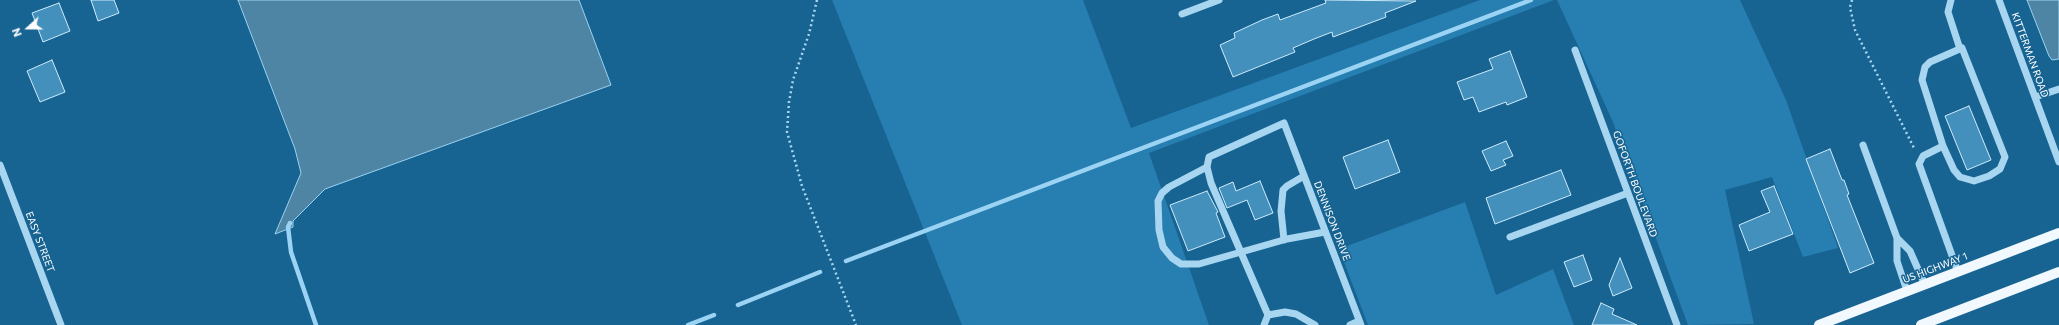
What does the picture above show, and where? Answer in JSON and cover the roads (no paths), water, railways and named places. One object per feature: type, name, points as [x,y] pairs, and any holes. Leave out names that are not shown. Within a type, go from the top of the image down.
[{"type":"main road","name":"US HIGHWAY 1","points":[[1819,325],[2059,233]]},
{"type":"main road","points":[[1921,325],[2059,272]]},
{"type":"street","points":[[1182,14],[1219,0]]},
{"type":"street","points":[[1951,0],[1948,12],[1960,49],[1962,48],[2005,157],[2004,164],[2000,169],[1989,176],[1970,181],[1957,174],[1943,146],[1923,87],[1922,73],[1925,67],[1930,62],[1960,49]]},
{"type":"street","name":"KITTERMAN ROAD","points":[[1999,0],[2059,162]]},
{"type":"street","name":"GOFORTH BOULEVARD","points":[[1575,50],[1677,325]]},
{"type":"street","points":[[2035,97],[2059,89]]},
{"type":"street","name":"DENNISON DRIVE","points":[[1207,167],[1209,157],[1284,123],[1360,323]]},
{"type":"street","points":[[1863,145],[1897,238],[1897,261],[1907,291]]},
{"type":"street","points":[[1943,146],[1923,156],[1920,160],[1920,170],[1958,272]]},
{"type":"street","name":"EASY STREET","points":[[0,166],[61,325]]},
{"type":"street","points":[[1264,325],[1268,315],[1241,253],[1211,183],[1207,167],[1169,187],[1162,193],[1158,201],[1158,214],[1163,247],[1172,258],[1181,264],[1198,264],[1241,253],[1284,240],[1325,232]]},
{"type":"street","points":[[1284,240],[1281,196],[1287,186],[1304,176]]},
{"type":"street","points":[[1510,237],[1628,193]]},
{"type":"street","points":[[1897,238],[1910,251],[1925,285]]},
{"type":"street","points":[[1268,315],[1285,312],[1296,314],[1314,325]]},
{"type":"street","points":[[1350,325],[1360,323]]},
{"type":"waterway","points":[[846,261],[1531,0]]},
{"type":"waterway","points":[[290,223],[288,227],[291,252],[316,325]]},
{"type":"waterway","points":[[738,305],[820,272]]},
{"type":"waterway","points":[[688,325],[714,315]]}]
